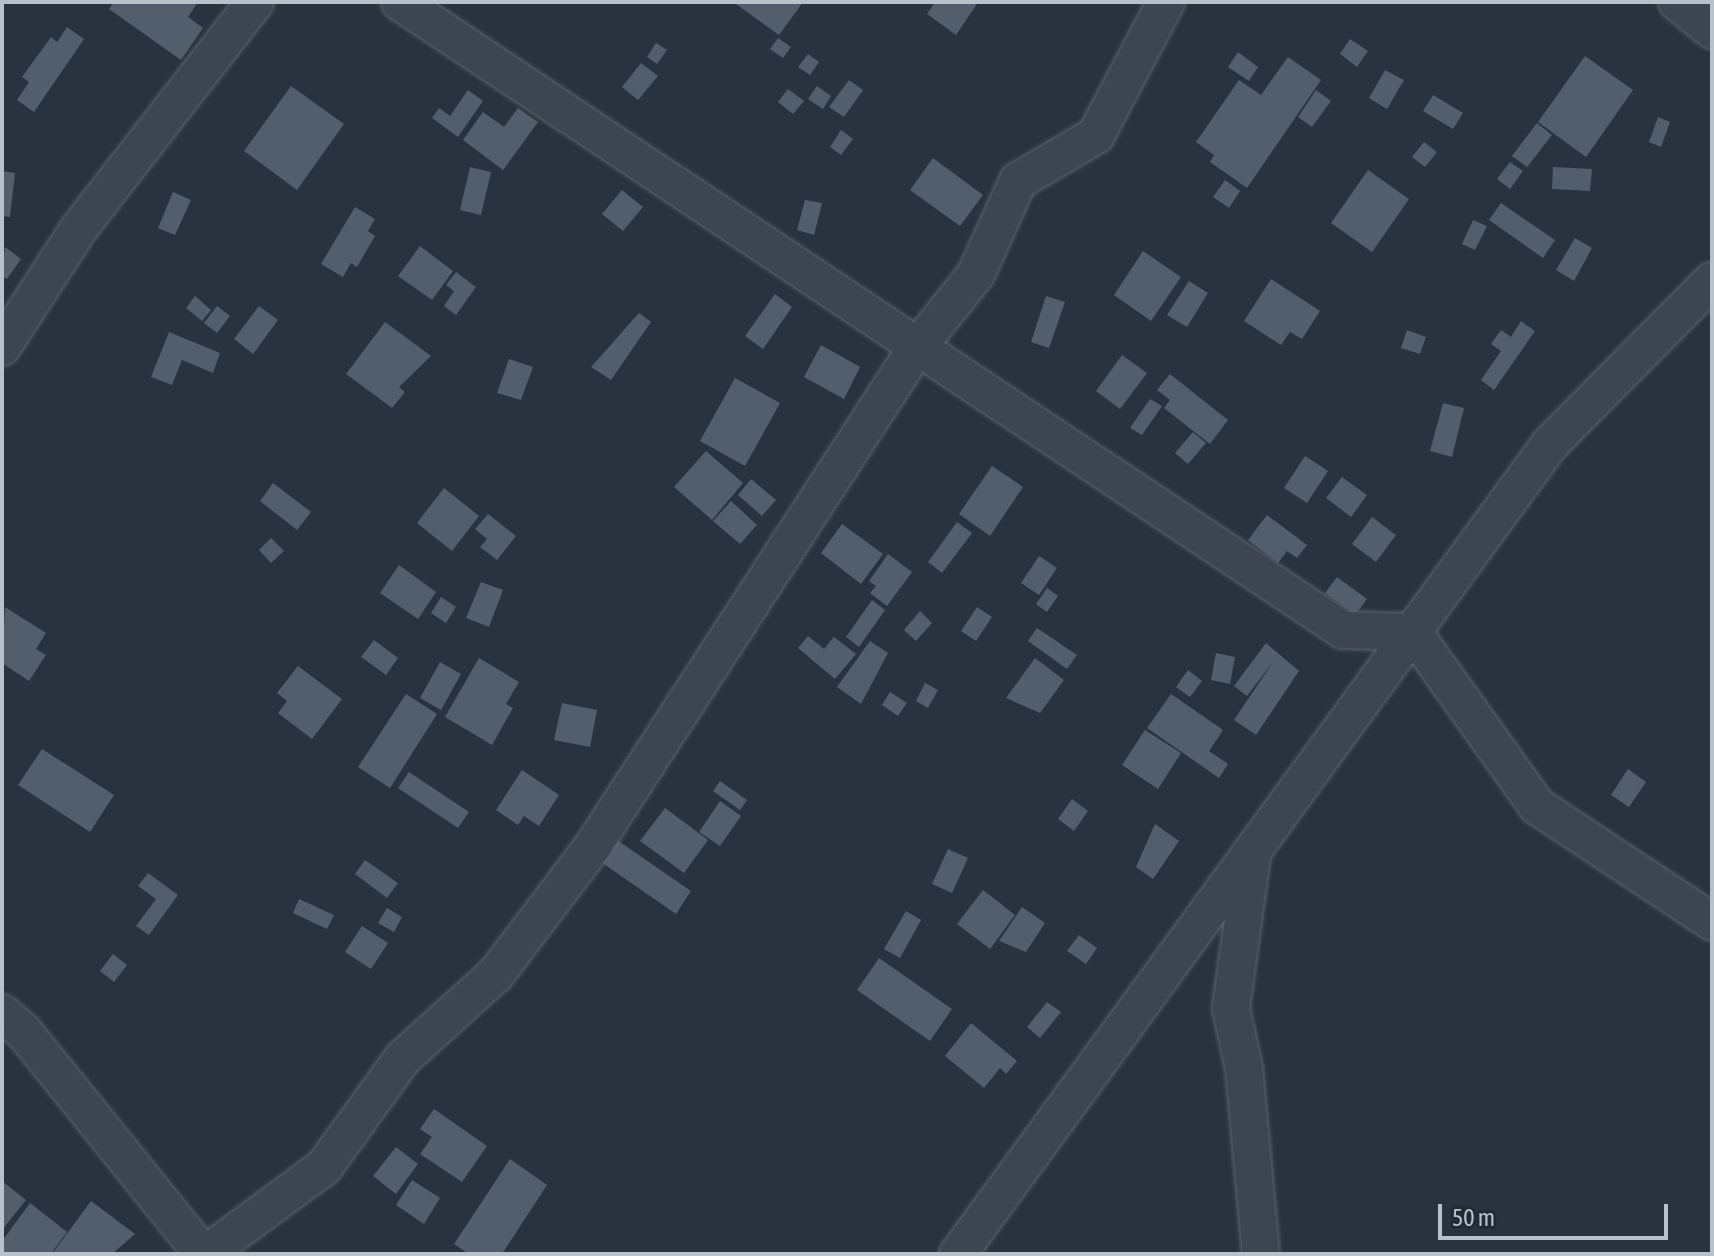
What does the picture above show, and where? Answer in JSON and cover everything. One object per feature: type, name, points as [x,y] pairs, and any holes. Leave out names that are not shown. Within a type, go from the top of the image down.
[{"type":"street","points":[[2,347],[80,227],[255,2]]},
{"type":"street","points":[[400,2],[916,349],[1343,630],[1413,632]]},
{"type":"street","points":[[2,1013],[23,1031],[204,1254],[324,1167],[403,1058],[496,974],[593,846],[916,349],[976,274],[1018,181],[1096,135],[1166,2]]},
{"type":"street","points":[[1677,2],[1712,30]]},
{"type":"street","points":[[958,1254],[1550,444],[1712,281]]},
{"type":"street","points":[[1413,632],[1537,806],[1712,922]]},
{"type":"street","points":[[1252,855],[1231,1009],[1244,1068],[1261,1254]]},
{"type":"building","points":[[114,2],[198,2],[188,17],[203,28],[181,60],[109,9]]},
{"type":"building","points":[[733,2],[803,2],[779,35]]},
{"type":"building","points":[[935,2],[977,4],[956,35],[927,14]]},
{"type":"building","points":[[67,27],[84,39],[34,112],[17,100],[29,82],[22,77],[51,37],[57,42]]},
{"type":"building","points":[[778,38],[791,47],[783,58],[770,49]]},
{"type":"building","points":[[1350,39],[1368,51],[1357,67],[1340,54]]},
{"type":"building","points":[[656,43],[667,50],[657,64],[647,57]]},
{"type":"building","points":[[1238,52],[1258,67],[1249,81],[1228,67]]},
{"type":"building","points":[[808,54],[819,62],[810,75],[798,67]]},
{"type":"building","points":[[1585,56],[1633,90],[1586,157],[1538,122]]},
{"type":"building","points":[[1288,57],[1321,80],[1247,188],[1210,162],[1214,155],[1196,142],[1239,80],[1261,95]]},
{"type":"building","points":[[641,63],[658,76],[638,100],[622,87]]},
{"type":"building","points":[[1385,70],[1404,80],[1387,109],[1369,98]]},
{"type":"building","points":[[849,80],[863,90],[844,117],[829,107]]},
{"type":"building","points":[[291,86],[344,124],[297,190],[244,151]]},
{"type":"building","points":[[817,86],[831,96],[823,109],[808,99]]},
{"type":"building","points":[[788,89],[804,101],[793,114],[778,102]]},
{"type":"building","points":[[468,90],[483,101],[458,137],[432,118],[439,108],[450,116]]},
{"type":"building","points":[[1316,90],[1331,101],[1312,127],[1298,117]]},
{"type":"building","points":[[1433,95],[1463,113],[1453,129],[1423,111]]},
{"type":"building","points":[[518,108],[538,122],[503,170],[463,140],[483,112],[504,127]]},
{"type":"building","points":[[1658,117],[1670,122],[1661,147],[1649,142]]},
{"type":"building","points":[[1537,123],[1552,135],[1527,167],[1512,156]]},
{"type":"building","points":[[841,130],[853,139],[841,155],[830,147]]},
{"type":"building","points":[[1424,142],[1437,152],[1425,167],[1412,157]]},
{"type":"building","points":[[933,158],[983,195],[960,226],[910,190]]},
{"type":"building","points":[[1510,162],[1523,171],[1510,189],[1497,179]]},
{"type":"building","points":[[470,167],[491,172],[481,215],[460,210]]},
{"type":"building","points":[[1553,167],[1592,169],[1590,191],[1552,189]]},
{"type":"building","points":[[1368,170],[1409,199],[1372,252],[1331,223]]},
{"type":"building","points":[[2,171],[15,173],[10,217],[2,216]]},
{"type":"building","points":[[1225,180],[1240,191],[1229,208],[1213,197]]},
{"type":"building","points":[[622,190],[643,207],[623,231],[602,214]]},
{"type":"building","points":[[173,192],[191,200],[175,235],[158,228]]},
{"type":"building","points":[[805,200],[822,203],[814,235],[797,230]]},
{"type":"building","points":[[1501,203],[1555,240],[1543,258],[1489,220]]},
{"type":"building","points":[[355,207],[375,219],[368,231],[375,236],[357,267],[351,263],[343,277],[321,264]]},
{"type":"building","points":[[1473,220],[1487,226],[1475,250],[1462,244]]},
{"type":"building","points":[[1575,238],[1592,248],[1574,281],[1556,270]]},
{"type":"building","points":[[420,246],[453,271],[432,300],[398,276]]},
{"type":"building","points":[[5,247],[21,259],[7,279],[2,276]]},
{"type":"building","points":[[1143,251],[1181,277],[1151,321],[1114,295]]},
{"type":"building","points":[[456,272],[476,287],[456,315],[444,306],[454,291],[446,285]]},
{"type":"building","points":[[1271,279],[1320,311],[1302,339],[1290,332],[1281,345],[1244,321]]},
{"type":"building","points":[[1189,281],[1208,293],[1187,327],[1167,315]]},
{"type":"building","points":[[775,294],[792,307],[763,349],[745,336]]},
{"type":"building","points":[[195,296],[211,310],[202,321],[186,308]]},
{"type":"building","points":[[1046,296],[1065,302],[1049,348],[1031,342]]},
{"type":"building","points":[[217,306],[230,316],[217,333],[204,323]]},
{"type":"building","points":[[259,306],[278,320],[253,354],[234,339]]},
{"type":"building","points":[[639,313],[651,322],[611,380],[591,367]]},
{"type":"building","points":[[1521,321],[1535,331],[1494,390],[1481,380],[1501,351],[1491,344],[1501,330],[1511,337]]},
{"type":"building","points":[[385,322],[431,356],[399,387],[405,392],[392,408],[346,374]]},
{"type":"building","points":[[1407,330],[1426,337],[1420,354],[1401,348]]},
{"type":"building","points":[[169,332],[220,353],[213,373],[182,360],[172,385],[151,377]]},
{"type":"building","points":[[821,345],[860,367],[844,399],[804,377]]},
{"type":"building","points":[[1122,355],[1147,373],[1120,409],[1096,391]]},
{"type":"building","points":[[509,359],[533,367],[521,400],[497,393]]},
{"type":"building","points":[[1170,374],[1228,420],[1210,444],[1164,408],[1170,400],[1157,390]]},
{"type":"building","points":[[735,378],[780,403],[745,466],[700,441]]},
{"type":"building","points":[[1150,399],[1162,406],[1142,435],[1130,428]]},
{"type":"building","points":[[1443,403],[1464,408],[1452,457],[1430,451]]},
{"type":"building","points":[[1193,432],[1206,443],[1188,464],[1175,453]]},
{"type":"building","points":[[706,451],[743,483],[712,520],[674,487]]},
{"type":"building","points":[[1305,456],[1328,471],[1307,503],[1284,488]]},
{"type":"building","points":[[992,466],[1023,487],[990,536],[959,514]]},
{"type":"building","points":[[1342,477],[1367,495],[1351,517],[1326,498]]},
{"type":"building","points":[[751,479],[776,500],[762,516],[738,495]]},
{"type":"building","points":[[273,483],[311,512],[297,530],[260,501]]},
{"type":"building","points":[[444,488],[479,516],[452,551],[417,523]]},
{"type":"building","points":[[731,501],[757,525],[740,544],[713,521]]},
{"type":"building","points":[[488,514],[516,536],[497,560],[480,547],[487,539],[475,529]]},
{"type":"building","points":[[1267,515],[1307,545],[1297,558],[1287,551],[1278,563],[1248,540]]},
{"type":"building","points":[[1372,517],[1396,535],[1376,562],[1352,544]]},
{"type":"building","points":[[957,522],[972,533],[942,573],[928,562]]},
{"type":"building","points":[[842,524],[883,554],[861,584],[821,553]]},
{"type":"building","points":[[271,538],[284,551],[271,563],[259,550]]},
{"type":"building","points":[[888,554],[912,572],[887,606],[870,593],[876,586],[869,581]]},
{"type":"building","points":[[1039,556],[1057,568],[1039,595],[1021,583]]},
{"type":"building","points":[[399,565],[436,592],[418,619],[380,593]]},
{"type":"building","points":[[1337,577],[1367,599],[1355,615],[1325,593]]},
{"type":"building","points":[[481,582],[503,590],[489,627],[466,618]]},
{"type":"building","points":[[1047,588],[1058,596],[1047,612],[1036,604]]},
{"type":"building","points":[[441,597],[456,607],[446,623],[431,613]]},
{"type":"building","points":[[872,600],[885,610],[859,647],[846,637]]},
{"type":"building","points":[[5,607],[46,633],[36,649],[46,655],[29,681],[2,663]]},
{"type":"building","points":[[977,607],[992,617],[976,641],[961,631]]},
{"type":"building","points":[[920,611],[932,623],[916,641],[904,630]]},
{"type":"building","points":[[1037,628],[1077,655],[1067,669],[1028,641]]},
{"type":"building","points":[[808,636],[824,649],[834,637],[856,654],[835,679],[798,648]]},
{"type":"building","points":[[374,640],[398,658],[386,675],[361,657]]},
{"type":"building","points":[[870,641],[888,653],[861,704],[837,687]]},
{"type":"building","points":[[1266,643],[1299,671],[1256,735],[1234,720],[1273,662],[1247,696],[1234,686]]},
{"type":"building","points":[[1216,653],[1235,657],[1230,684],[1211,680]]},
{"type":"building","points":[[479,658],[519,682],[506,704],[513,708],[492,745],[445,717]]},
{"type":"building","points":[[1035,658],[1064,680],[1040,713],[1006,698]]},
{"type":"building","points":[[440,662],[461,674],[441,710],[420,698]]},
{"type":"building","points":[[298,666],[342,699],[312,739],[278,713],[287,701],[277,693]]},
{"type":"building","points":[[1188,670],[1202,681],[1190,697],[1176,687]]},
{"type":"building","points":[[925,683],[938,690],[928,708],[916,701]]},
{"type":"building","points":[[890,692],[907,703],[898,716],[882,705]]},
{"type":"building","points":[[406,694],[437,714],[390,788],[358,767]]},
{"type":"building","points":[[1171,694],[1223,730],[1209,751],[1228,764],[1219,778],[1147,728]]},
{"type":"building","points":[[562,703],[597,710],[590,747],[554,740]]},
{"type":"building","points":[[1145,730],[1181,753],[1158,789],[1122,765]]},
{"type":"building","points":[[42,749],[114,795],[90,832],[18,785]]},
{"type":"building","points":[[1628,769],[1646,782],[1629,807],[1611,795]]},
{"type":"building","points":[[522,770],[559,795],[539,826],[524,816],[518,825],[496,810]]},
{"type":"building","points":[[409,772],[469,812],[458,828],[398,788]]},
{"type":"building","points":[[720,781],[747,800],[740,810],[713,791]]},
{"type":"building","points":[[1072,799],[1088,811],[1074,831],[1058,819]]},
{"type":"building","points":[[720,801],[741,816],[720,846],[699,832]]},
{"type":"building","points":[[665,808],[708,840],[684,873],[640,841]]},
{"type":"building","points":[[1155,824],[1179,841],[1153,879],[1136,867]]},
{"type":"building","points":[[617,840],[691,891],[676,914],[601,862]]},
{"type":"building","points":[[948,849],[968,858],[952,893],[932,884]]},
{"type":"building","points":[[365,860],[398,883],[387,898],[355,874]]},
{"type":"building","points":[[148,873],[178,895],[149,935],[136,926],[156,899],[138,886]]},
{"type":"building","points":[[983,890],[1015,915],[990,949],[957,924]]},
{"type":"building","points":[[299,899],[334,915],[327,929],[293,913]]},
{"type":"building","points":[[1022,907],[1045,923],[1026,952],[999,941]]},
{"type":"building","points":[[387,908],[402,917],[394,932],[378,923]]},
{"type":"building","points":[[906,911],[921,920],[900,958],[884,949]]},
{"type":"building","points":[[362,926],[388,943],[371,969],[345,952]]},
{"type":"building","points":[[1079,935],[1097,948],[1086,964],[1067,951]]},
{"type":"building","points":[[113,954],[127,965],[114,982],[100,971]]},
{"type":"building","points":[[879,958],[952,1009],[930,1041],[857,990]]},
{"type":"building","points":[[1047,1002],[1061,1012],[1040,1038],[1027,1027]]},
{"type":"building","points":[[971,1023],[1017,1061],[1006,1074],[1000,1068],[984,1088],[945,1056]]},
{"type":"building","points":[[434,1109],[487,1146],[462,1182],[420,1154],[432,1137],[420,1129]]},
{"type":"building","points":[[396,1147],[418,1164],[396,1194],[373,1176]]},
{"type":"building","points":[[510,1159],[547,1185],[502,1254],[469,1254],[454,1244]]},
{"type":"building","points":[[412,1180],[440,1198],[424,1224],[396,1205]]},
{"type":"building","points":[[2,1181],[26,1200],[2,1230]]},
{"type":"building","points":[[91,1201],[135,1234],[112,1254],[52,1254]]},
{"type":"building","points":[[30,1203],[67,1232],[51,1254],[2,1254],[2,1241]]}]
